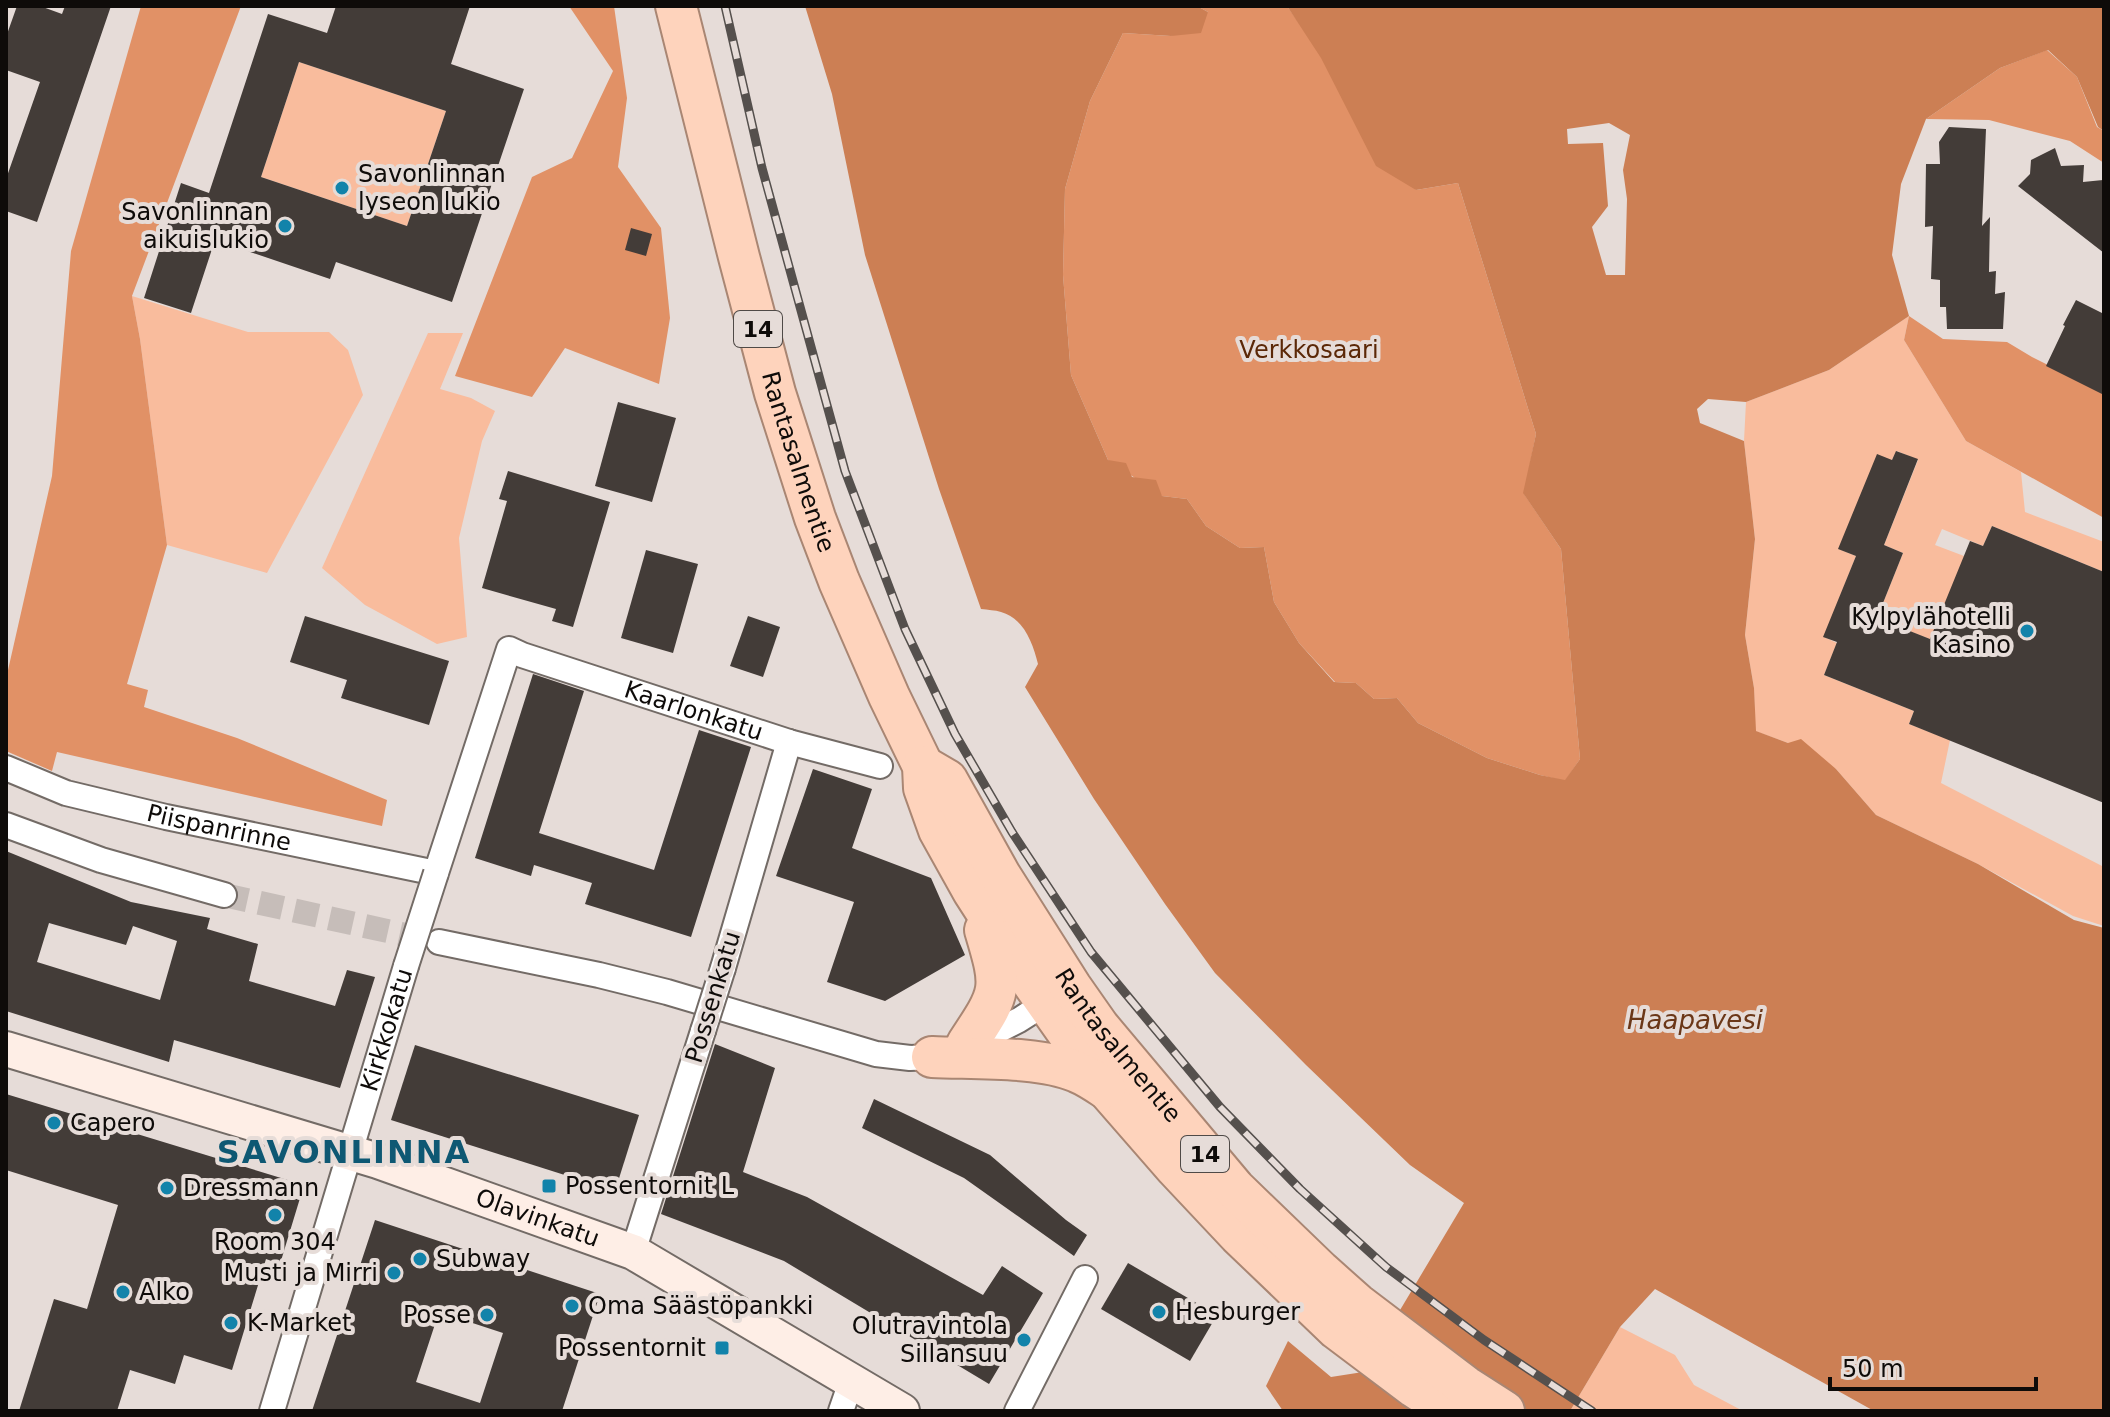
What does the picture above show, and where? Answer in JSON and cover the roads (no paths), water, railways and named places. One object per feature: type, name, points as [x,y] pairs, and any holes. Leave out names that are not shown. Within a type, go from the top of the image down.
[{"type":"highway","name":"Rantasalmentie","points":[[676,6],[775,393],[815,518],[866,644],[906,760],[924,788],[939,830],[973,891],[1059,995],[1099,1027],[1235,1189],[1320,1271],[1347,1316],[1504,1411]]},
{"type":"highway","name":"Rantasalmentie","points":[[906,760],[947,780],[1000,875],[1108,1090]]},
{"type":"highway","points":[[950,1050],[991,1008],[998,983],[973,891]]},
{"type":"highway","points":[[950,1050],[1054,1065],[1077,1072],[1108,1090]]},
{"type":"highway","name":"14","points":[[1108,1090],[1239,1235],[1347,1316],[1414,1387],[1451,1411]]},
{"type":"main road","name":"Olavinkatu","points":[[6,1049],[393,1166],[633,1252],[846,1396],[902,1411]]},
{"type":"street","name":"Kaarlonkatu","points":[[509,649],[789,742],[906,760]]},
{"type":"street","name":"Kirkkokatu","points":[[272,1411],[406,966],[509,649]]},
{"type":"street","name":"Possenkatu","points":[[633,1252],[723,968],[789,742]]},
{"type":"street","name":"Piispanrinne","points":[[6,768],[66,793],[436,873]]},
{"type":"street","points":[[6,825],[101,860],[224,895]]},
{"type":"street","points":[[439,942],[599,975],[876,1054],[910,1058],[950,1050],[991,1034],[1059,995]]},
{"type":"street","points":[[1017,1411],[1085,1278]]},
{"type":"water","name":"Haapavesi","points":[[805,6],[1197,6],[1208,12],[1201,33],[1171,36],[1123,33],[1090,101],[1065,189],[1063,275],[1071,375],[1108,460],[1126,463],[1132,477],[1156,480],[1162,496],[1187,499],[1206,526],[1240,548],[1264,547],[1274,602],[1299,643],[1334,682],[1356,683],[1374,699],[1397,698],[1418,723],[1487,758],[1565,780],[1580,759],[1561,549],[1523,493],[1536,434],[1458,183],[1416,190],[1376,166],[1321,58],[1287,6],[2104,6],[2104,131],[2098,127],[2077,77],[2048,50],[2000,68],[1926,119],[1901,184],[1892,255],[1909,316],[1829,370],[1746,402],[1708,399],[1697,409],[1700,423],[1744,441],[1755,539],[1745,635],[1754,688],[1756,731],[1788,743],[1801,739],[1836,769],[1876,815],[1978,864],[2074,920],[2104,928],[2104,1411],[1874,1411],[1655,1289],[1620,1327],[1570,1411],[1283,1411],[1266,1386],[1288,1341],[1331,1377],[1363,1372],[1464,1203],[1410,1165],[1215,973],[1094,799],[1025,687],[1038,664],[1030,640],[1009,615],[981,609],[939,489],[865,255],[832,94]],"holes":[[[1609,123],[1630,135],[1623,170],[1627,199],[1625,275],[1606,275],[1592,227],[1608,206],[1603,143],[1568,144],[1567,129]]]},
{"type":"tunnel","points":[[224,895],[433,941]]},
{"type":"railway","points":[[725,6],[762,168],[845,471],[905,629],[955,734],[1012,832],[1091,952],[1220,1107],[1300,1189],[1386,1267],[1484,1340],[1592,1411]]},
{"type":"place","name":"Savonlinnan lyseon lukio","points":[[342,188]]},
{"type":"place","name":"Savonlinnan aikuislukio","points":[[285,226]]},
{"type":"place","name":"Kylpylähotelli Kasino","points":[[2027,631]]},
{"type":"place","name":"Capero","points":[[54,1123]]},
{"type":"place","name":"Possentornit L","points":[[549,1186]]},
{"type":"place","name":"Dressmann","points":[[167,1188]]},
{"type":"place","name":"Room 304","points":[[275,1215]]},
{"type":"place","name":"Subway","points":[[420,1259]]},
{"type":"place","name":"Musti ja Mirri","points":[[394,1273]]},
{"type":"place","name":"Alko","points":[[123,1292]]},
{"type":"place","name":"Oma Säästöpankki","points":[[572,1306]]},
{"type":"place","name":"Hesburger","points":[[1159,1312]]},
{"type":"place","name":"Posse","points":[[487,1315]]},
{"type":"place","name":"K-Market","points":[[231,1323]]},
{"type":"place","name":"Olutravintola Sillansuu","points":[[1024,1340]]},
{"type":"place","name":"Possentornit","points":[[722,1348]]},
{"type":"district","name":"SAVONLINNA","points":[[344,1152]]},
{"type":"park label","name":"Verkkosaari","points":[[1309,350]]}]
